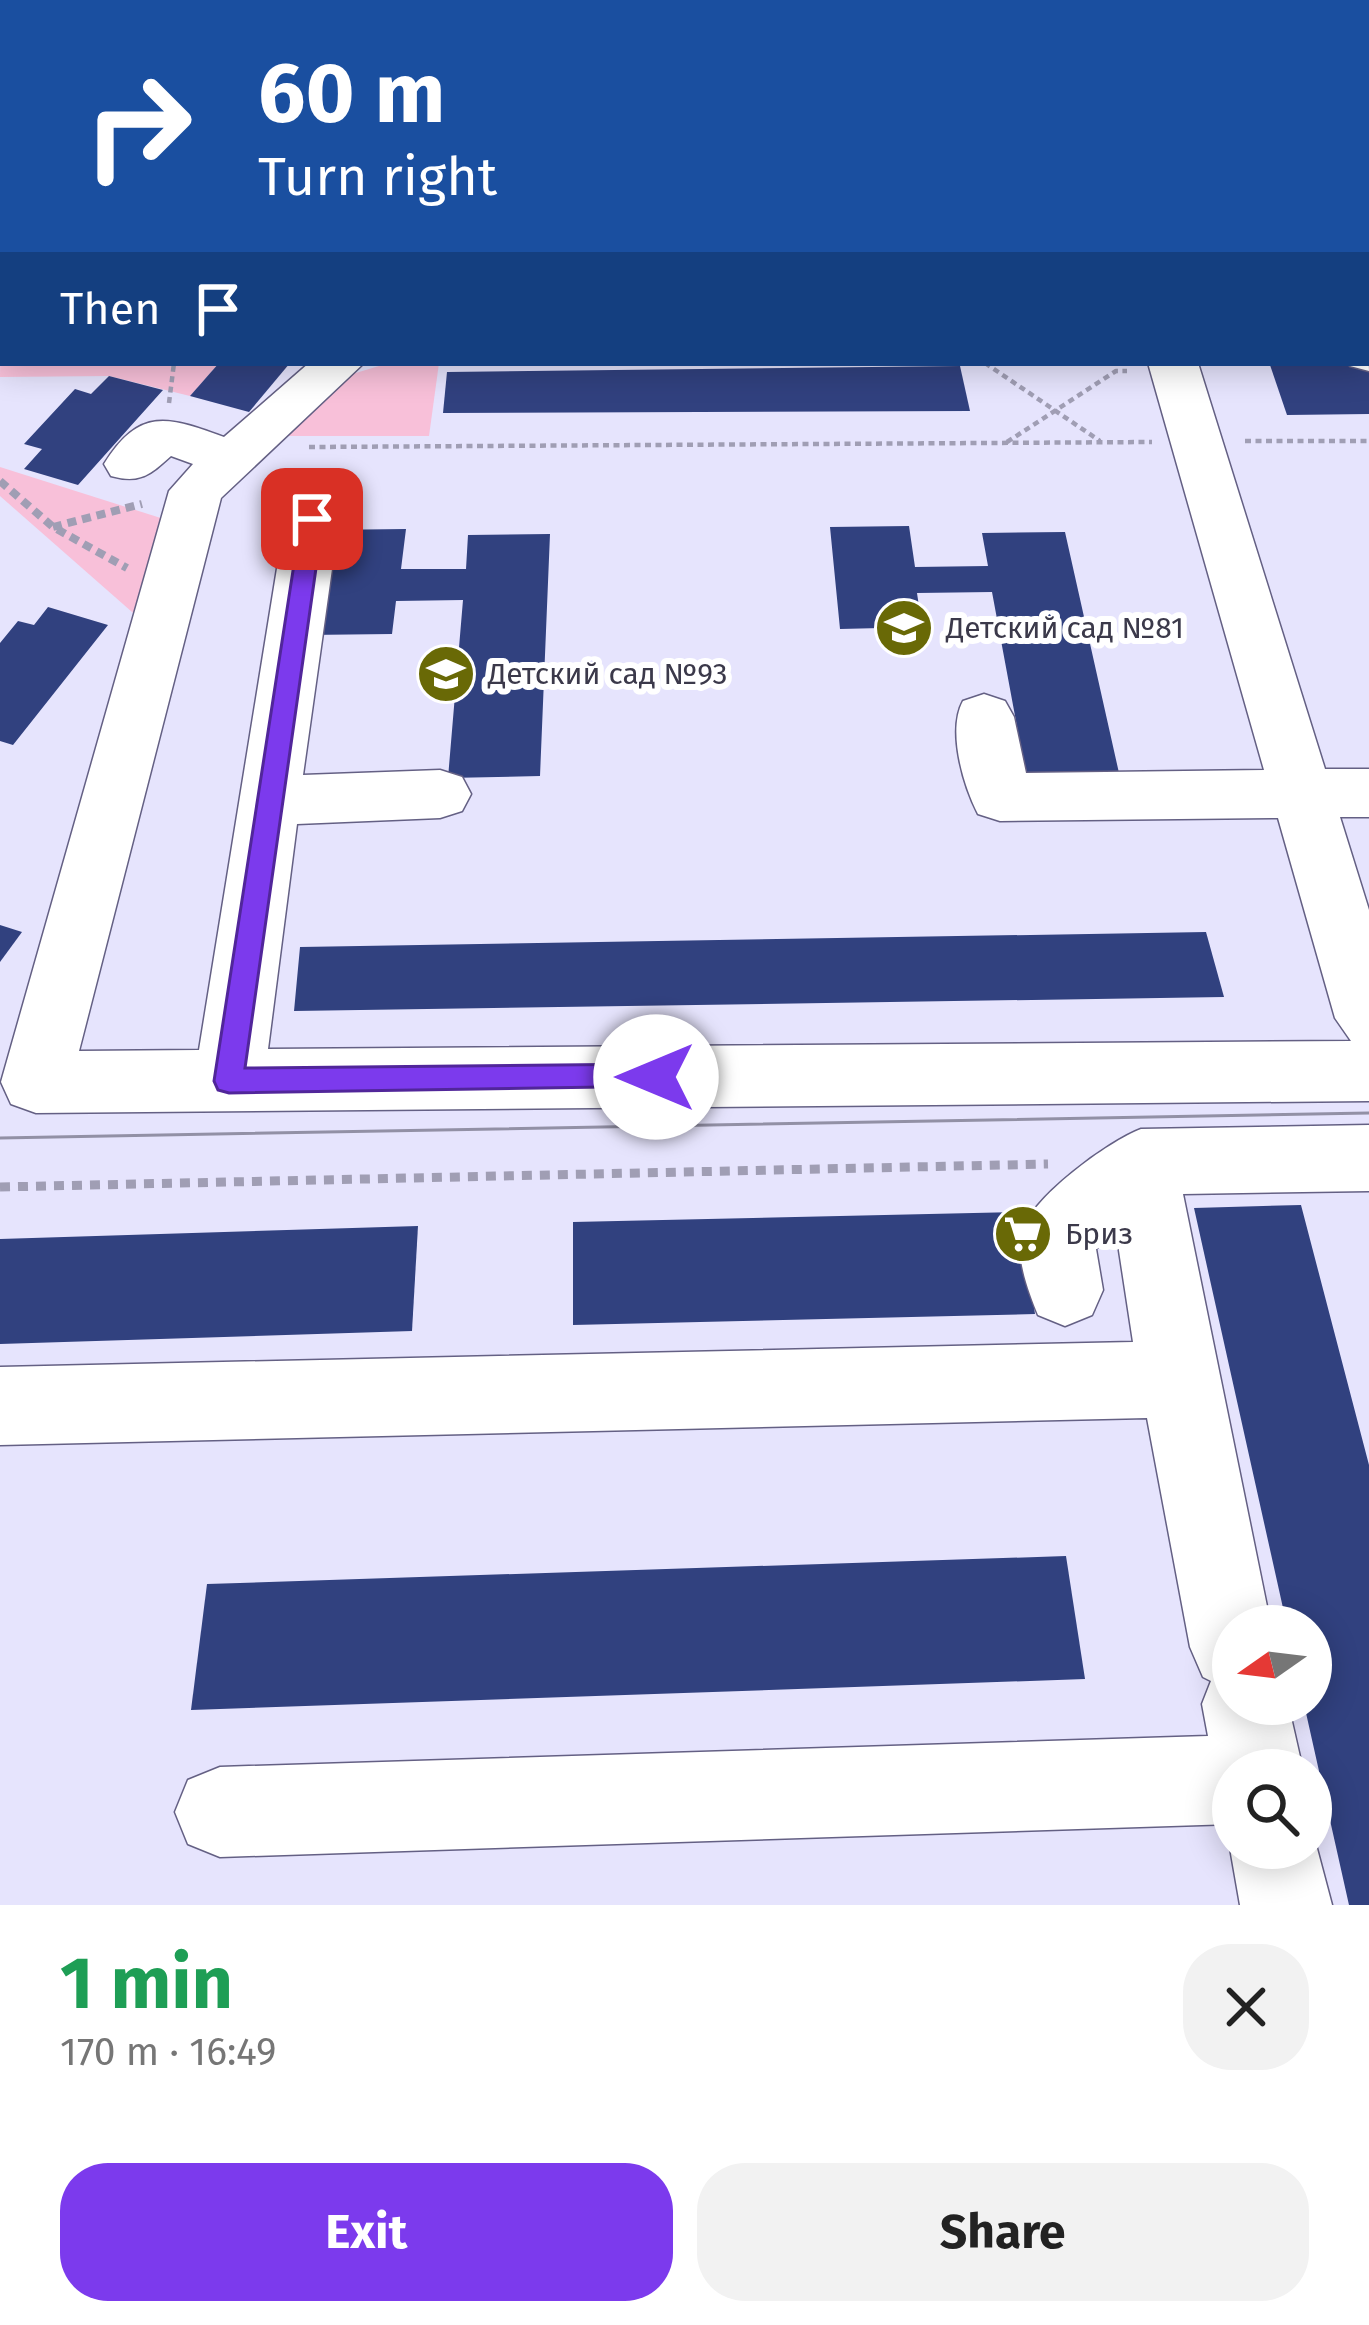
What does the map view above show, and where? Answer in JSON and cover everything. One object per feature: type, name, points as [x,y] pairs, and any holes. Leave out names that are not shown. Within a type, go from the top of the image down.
[{"type":"lane","points":[[336,366],[224,466],[169,592],[36,1082],[1369,1071]]},
{"type":"lane","points":[[1175,367],[1369,1018]]},
{"type":"lane","points":[[130,464],[163,434],[224,466]]},
{"type":"lane","points":[[229,1081],[312,519]]},
{"type":"lane","points":[[984,717],[1000,797],[1369,793]]},
{"type":"lane","points":[[269,802],[440,794]]},
{"type":"lane","points":[[1065,1290],[1057,1236],[1141,1162],[1369,1158]]},
{"type":"lane","points":[[1141,1162],[1178,1379],[1224,1605]]},
{"type":"lane","points":[[0,1406],[1178,1379]]},
{"type":"lane","points":[[220,1812],[1212,1781]]},
{"type":"lane","points":[[1278,1869],[1286,1905]]},
{"type":"path","points":[[990,366],[1101,442]]},
{"type":"path","points":[[1005,443],[1116,371],[1175,367]]},
{"type":"path","points":[[52,526],[224,466],[1005,443],[1369,441]]},
{"type":"path","points":[[0,481],[52,526],[169,592]]},
{"type":"path","points":[[0,1187],[1141,1162]]},
{"type":"shaded area","points":[[0,366],[216,366],[190,396],[109,376],[0,377]]},
{"type":"shaded area","points":[[379,366],[439,366],[429,436],[288,436],[339,378]]},
{"type":"shaded area","points":[[0,467],[167,520],[140,619],[0,496]]},
{"type":"building","points":[[216,366],[287,366],[249,412],[190,396]]},
{"type":"building","points":[[960,366],[970,411],[443,413],[447,372]]},
{"type":"building","points":[[1270,366],[1369,366],[1369,414],[1287,415]]},
{"type":"building","points":[[109,376],[163,390],[78,485],[24,469],[42,449],[24,444],[75,389],[91,394]]},
{"type":"building","points":[[909,526],[915,567],[988,566],[982,533],[1065,532],[1119,773],[1026,775],[992,592],[917,593],[922,627],[840,629],[830,527]]},
{"type":"building","points":[[406,529],[401,569],[466,569],[468,535],[550,534],[540,776],[448,778],[463,600],[396,601],[392,634],[306,635],[322,530]]},
{"type":"building","points":[[48,607],[108,625],[13,745],[0,741],[0,643],[18,621],[34,625]]},
{"type":"building","points":[[0,925],[22,932],[0,962]]},
{"type":"building","points":[[1206,932],[1224,997],[294,1011],[300,947]]},
{"type":"building","points":[[1301,1205],[1369,1465],[1369,1905],[1349,1905],[1332,1829],[1332,1749],[1314,1749],[1309,1725],[1332,1725],[1332,1605],[1282,1605],[1194,1208]]},
{"type":"building","points":[[1020,1212],[1035,1314],[573,1325],[573,1222]]},
{"type":"building","points":[[418,1226],[412,1331],[0,1344],[0,1239]]},
{"type":"building","points":[[1066,1556],[1085,1679],[191,1710],[207,1584]]},
{"type":"tram line","points":[[0,1138],[1369,1113]]},
{"type":"place","name":"Детский сад №81","points":[[904,628]]},
{"type":"place","name":"Детский сад №93","points":[[446,674]]},
{"type":"place","name":"Бриз","points":[[1023,1234]]},
{"type":"route","points":[[312,519],[229,1081],[656,1077]]}]
